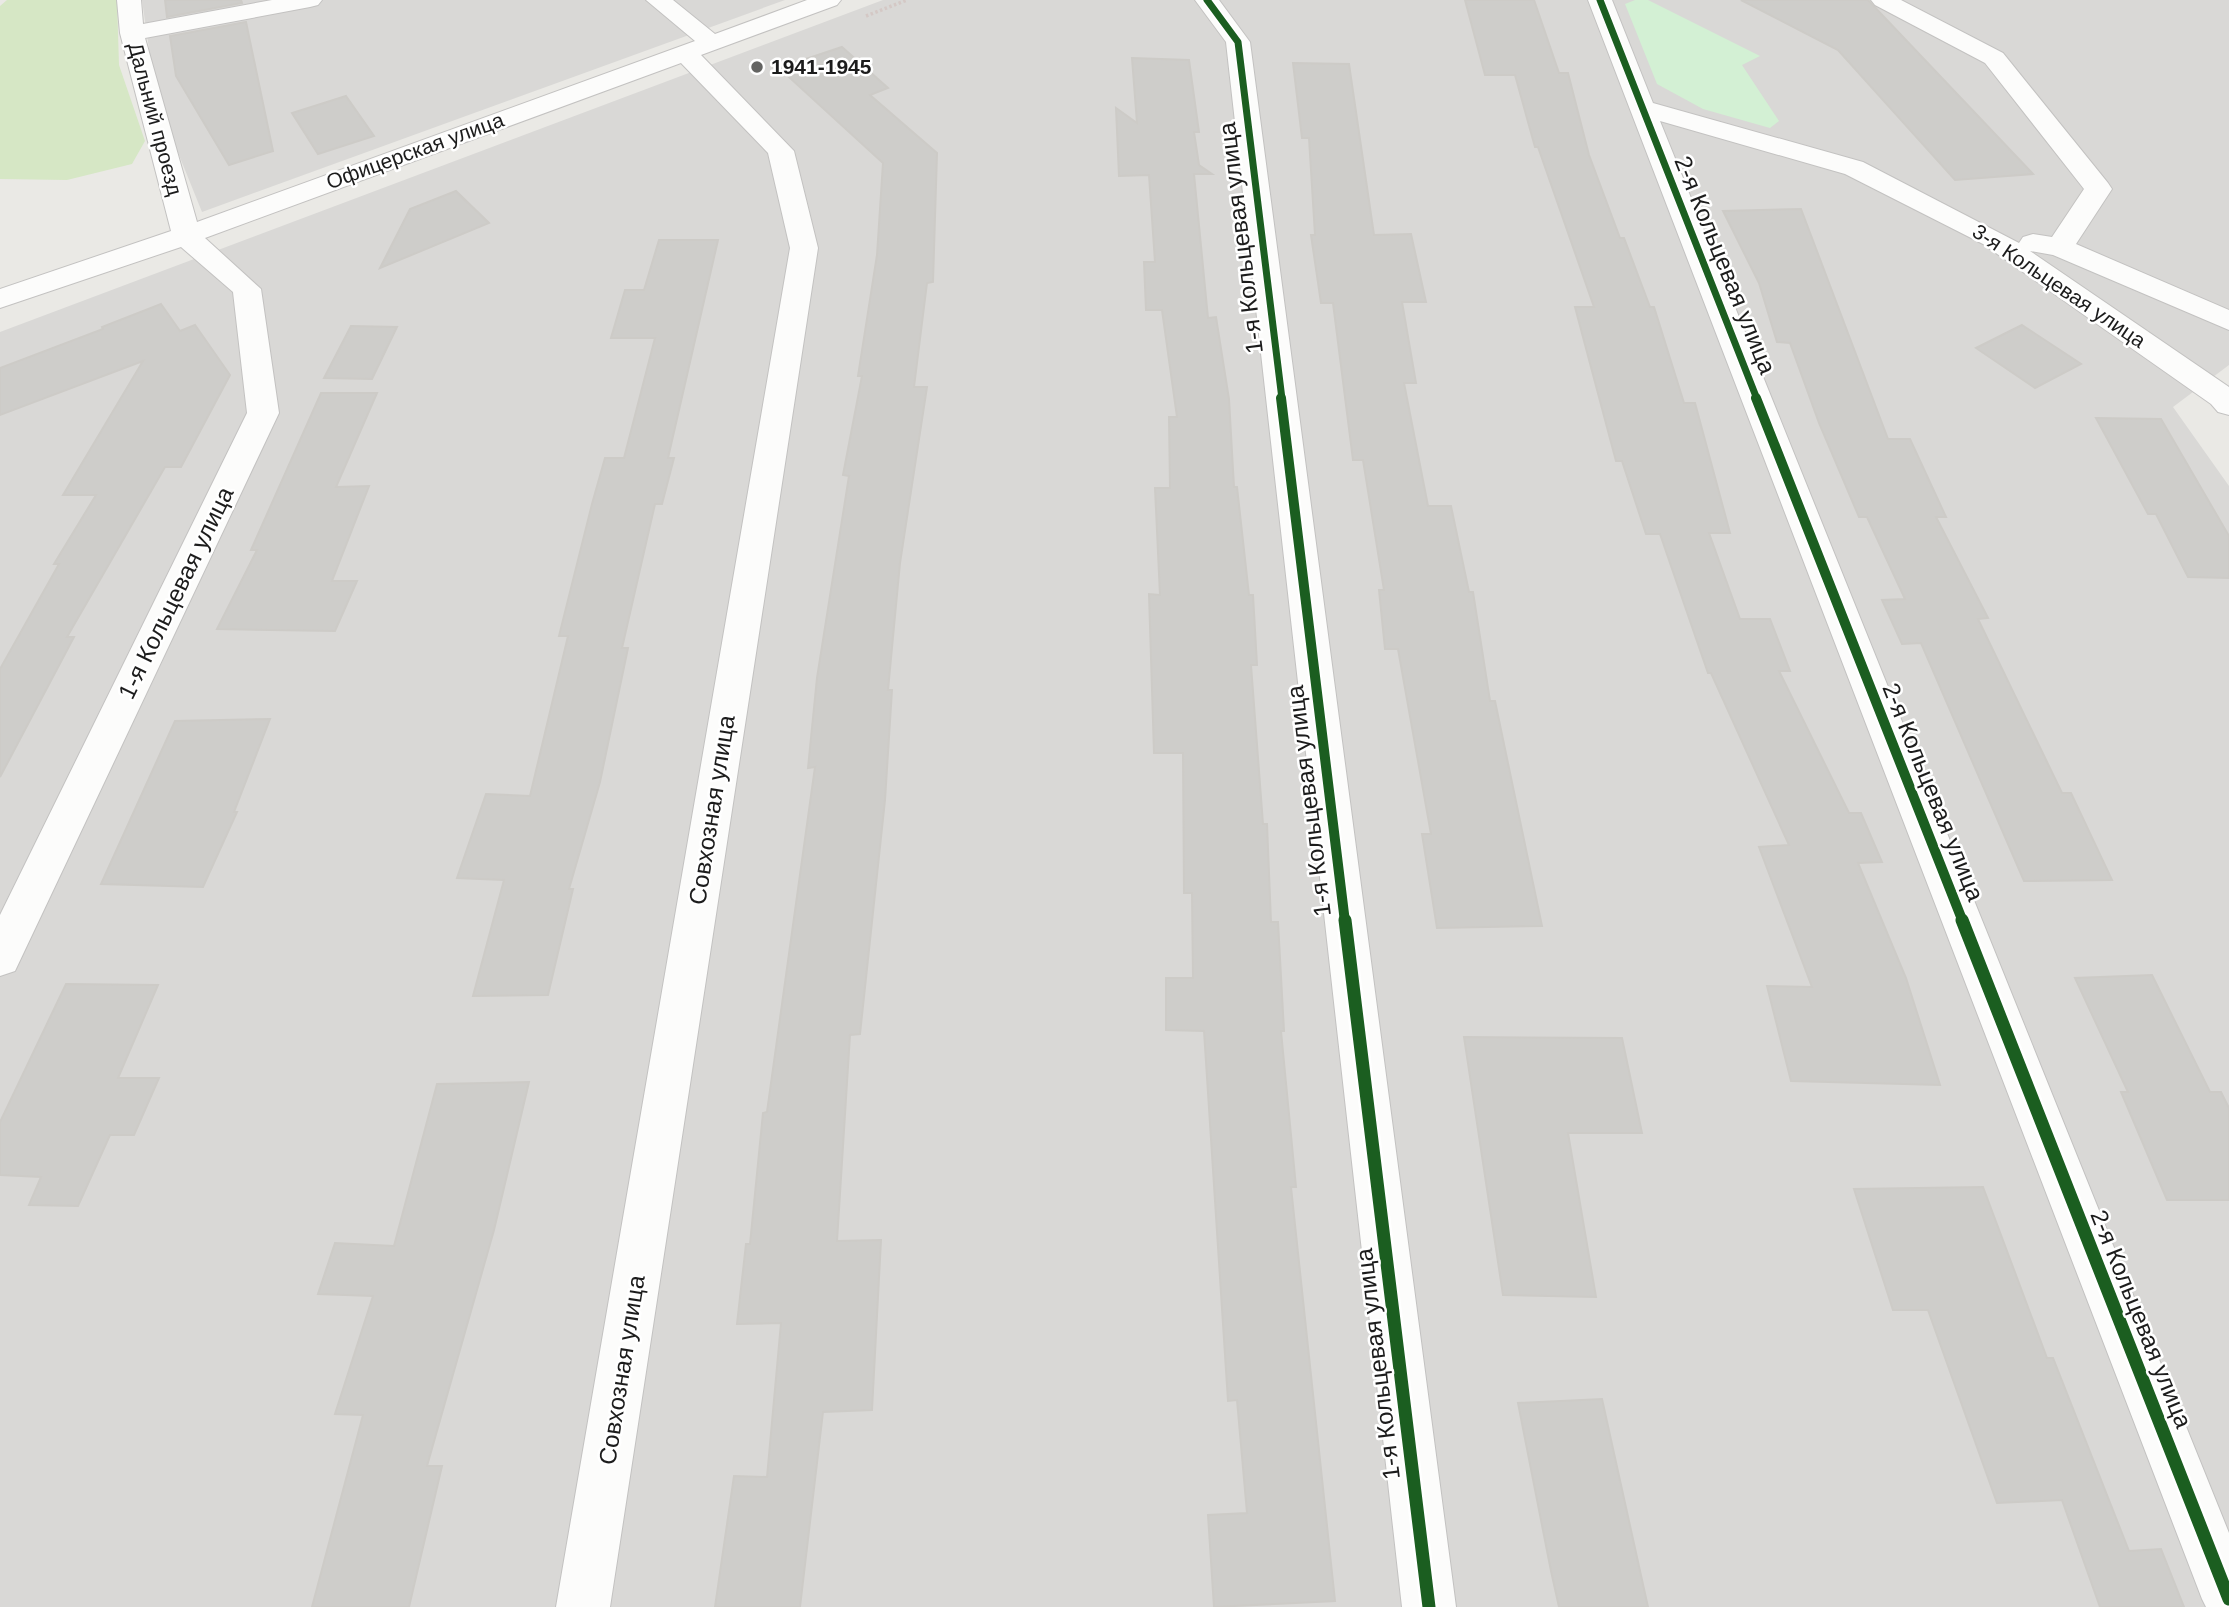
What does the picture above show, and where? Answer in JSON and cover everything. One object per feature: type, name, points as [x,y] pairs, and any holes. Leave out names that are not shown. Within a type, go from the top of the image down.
[{"type":"street","name":"Дальний проезд","points":[[129,0],[132,33],[187,237]]},
{"type":"street","points":[[132,33],[310,0]]},
{"type":"street","name":"Совхозная улица","points":[[583,1607],[804,248],[781,151],[658,0]]},
{"type":"street","name":"Офицерская улица","points":[[0,299],[187,237],[326,183],[829,0]]},
{"type":"street","name":"1-я Кольцевая улица","points":[[1207,0],[1238,42],[1429,1607]]},
{"type":"street","name":"2-я Кольцевая улица","points":[[1600,0],[2229,1599]]},
{"type":"street","points":[[1883,0],[1994,58],[2098,189],[2060,247]]},
{"type":"street","name":"3-я Кольцевая улица","points":[[1640,107],[1854,168],[1993,238],[2222,397],[2229,405]]},
{"type":"street","name":"1-я Кольцевая улица","points":[[0,958],[263,413],[247,289],[187,237]]},
{"type":"street","points":[[1993,238],[2060,247],[2229,321]]},
{"type":"shaded area","points":[[142,0],[785,0],[202,212],[156,98]]},
{"type":"shaded area","points":[[883,0],[2229,0],[2229,365],[2173,407],[2229,486],[2229,1607],[0,1607],[0,332]]},
{"type":"green space","points":[[7,0],[117,0],[119,65],[145,141],[132,164],[67,180],[0,179],[0,6]]},
{"type":"green space","points":[[1635,0],[1648,0],[1760,56],[1742,65],[1779,121],[1770,128],[1703,109],[1657,84],[1625,4]]},
{"type":"building","points":[[165,0],[241,0],[242,3],[167,17]]},
{"type":"building","points":[[1465,0],[1534,0],[1559,73],[1568,73],[1589,155],[1620,238],[1624,238],[1650,307],[1654,307],[1684,403],[1695,403],[1730,533],[1709,533],[1740,619],[1770,619],[1790,671],[1779,671],[1849,813],[1861,813],[1882,862],[1858,863],[1906,978],[1940,1085],[1791,1081],[1767,986],[1812,987],[1759,847],[1789,845],[1711,673],[1708,673],[1660,534],[1646,534],[1622,461],[1616,461],[1575,307],[1594,307],[1538,147],[1535,147],[1515,75],[1485,75]]},
{"type":"building","points":[[1741,0],[1868,0],[2033,174],[1955,180],[1838,50]]},
{"type":"building","points":[[246,22],[273,151],[229,165],[176,76],[170,36]]},
{"type":"building","points":[[842,47],[888,88],[870,95],[937,153],[933,282],[927,283],[914,387],[927,387],[900,563],[888,690],[892,690],[885,800],[860,1034],[850,1035],[837,1241],[881,1240],[872,1410],[823,1412],[800,1607],[715,1607],[734,1476],[767,1477],[781,1323],[737,1324],[746,1244],[750,1244],[763,1113],[767,1112],[815,767],[808,768],[817,678],[849,476],[843,475],[862,376],[858,376],[877,255],[883,163],[779,68]]},
{"type":"building","points":[[1132,58],[1189,60],[1199,132],[1194,132],[1199,165],[1212,174],[1194,174],[1208,318],[1216,317],[1229,399],[1234,487],[1237,487],[1249,595],[1253,595],[1257,665],[1251,665],[1263,824],[1267,824],[1271,922],[1278,922],[1284,1031],[1281,1031],[1296,1187],[1291,1187],[1335,1601],[1214,1607],[1208,1515],[1247,1513],[1237,1400],[1228,1401],[1204,1031],[1166,1030],[1166,978],[1193,978],[1192,893],[1184,893],[1183,753],[1154,753],[1149,594],[1160,595],[1155,488],[1170,488],[1169,417],[1177,417],[1162,310],[1146,310],[1144,262],[1155,262],[1149,175],[1119,176],[1116,108],[1137,123]]},
{"type":"building","points":[[1293,63],[1349,64],[1374,235],[1411,234],[1426,302],[1402,302],[1416,383],[1404,383],[1428,506],[1451,506],[1469,592],[1473,592],[1490,701],[1495,701],[1542,926],[1437,928],[1422,834],[1431,834],[1398,649],[1385,649],[1379,590],[1384,590],[1363,460],[1353,460],[1333,303],[1321,303],[1311,235],[1315,235],[1309,138],[1302,138]]},
{"type":"building","points":[[346,96],[374,136],[318,154],[292,113]]},
{"type":"building","points":[[456,191],[489,223],[380,268],[410,209]]},
{"type":"building","points":[[1801,209],[1888,439],[1910,439],[1946,517],[1936,517],[1988,618],[1978,619],[2062,793],[2071,793],[2112,880],[2024,881],[1921,643],[1902,644],[1882,600],[1905,599],[1867,517],[1859,517],[1819,423],[1790,343],[1777,342],[1759,283],[1723,211]]},
{"type":"building","points":[[659,240],[718,240],[668,458],[674,458],[662,504],[655,504],[622,648],[628,648],[600,782],[569,889],[573,889],[548,995],[473,996],[504,880],[457,878],[486,794],[530,796],[568,636],[559,636],[592,504],[605,458],[624,458],[655,338],[611,338],[625,290],[644,290]]},
{"type":"building","points":[[161,304],[180,331],[195,325],[230,375],[181,467],[165,467],[67,637],[74,637],[0,777],[0,669],[59,564],[54,564],[96,495],[63,495],[143,361],[0,415],[0,368]]},
{"type":"building","points":[[2022,325],[2081,364],[2035,388],[1976,348]]},
{"type":"building","points":[[351,326],[397,327],[372,379],[324,378]]},
{"type":"building","points":[[321,393],[377,393],[336,487],[369,486],[332,581],[357,581],[335,631],[217,629],[257,550],[251,550]]},
{"type":"building","points":[[2096,418],[2161,419],[2229,536],[2229,578],[2188,577],[2156,514],[2148,514]]},
{"type":"building","points":[[270,719],[234,812],[237,812],[203,887],[101,884],[175,721]]},
{"type":"building","points":[[2152,975],[2210,1092],[2221,1092],[2229,1108],[2229,1200],[2167,1200],[2121,1092],[2128,1092],[2075,978]]},
{"type":"building","points":[[66,984],[158,985],[118,1078],[159,1078],[134,1135],[110,1135],[78,1206],[29,1205],[41,1177],[0,1175],[0,1122]]},
{"type":"building","points":[[1464,1037],[1622,1038],[1642,1133],[1568,1133],[1596,1297],[1503,1295]]},
{"type":"building","points":[[529,1082],[494,1230],[427,1466],[442,1466],[409,1607],[312,1607],[363,1415],[335,1414],[373,1296],[318,1294],[335,1243],[394,1246],[437,1084]]},
{"type":"building","points":[[1983,1187],[2047,1358],[2053,1358],[2129,1551],[2161,1549],[2184,1607],[2100,1607],[2062,1500],[1997,1503],[1928,1310],[1893,1310],[1854,1189]]},
{"type":"building","points":[[1602,1399],[1648,1607],[1559,1607],[1551,1571],[1518,1403]]},
{"type":"cycle path","points":[[1207,0],[1238,42],[1429,1607]]},
{"type":"cycle path","points":[[1600,0],[2229,1599]]},
{"type":"place","name":"1941-1945","points":[[757,67]]}]
